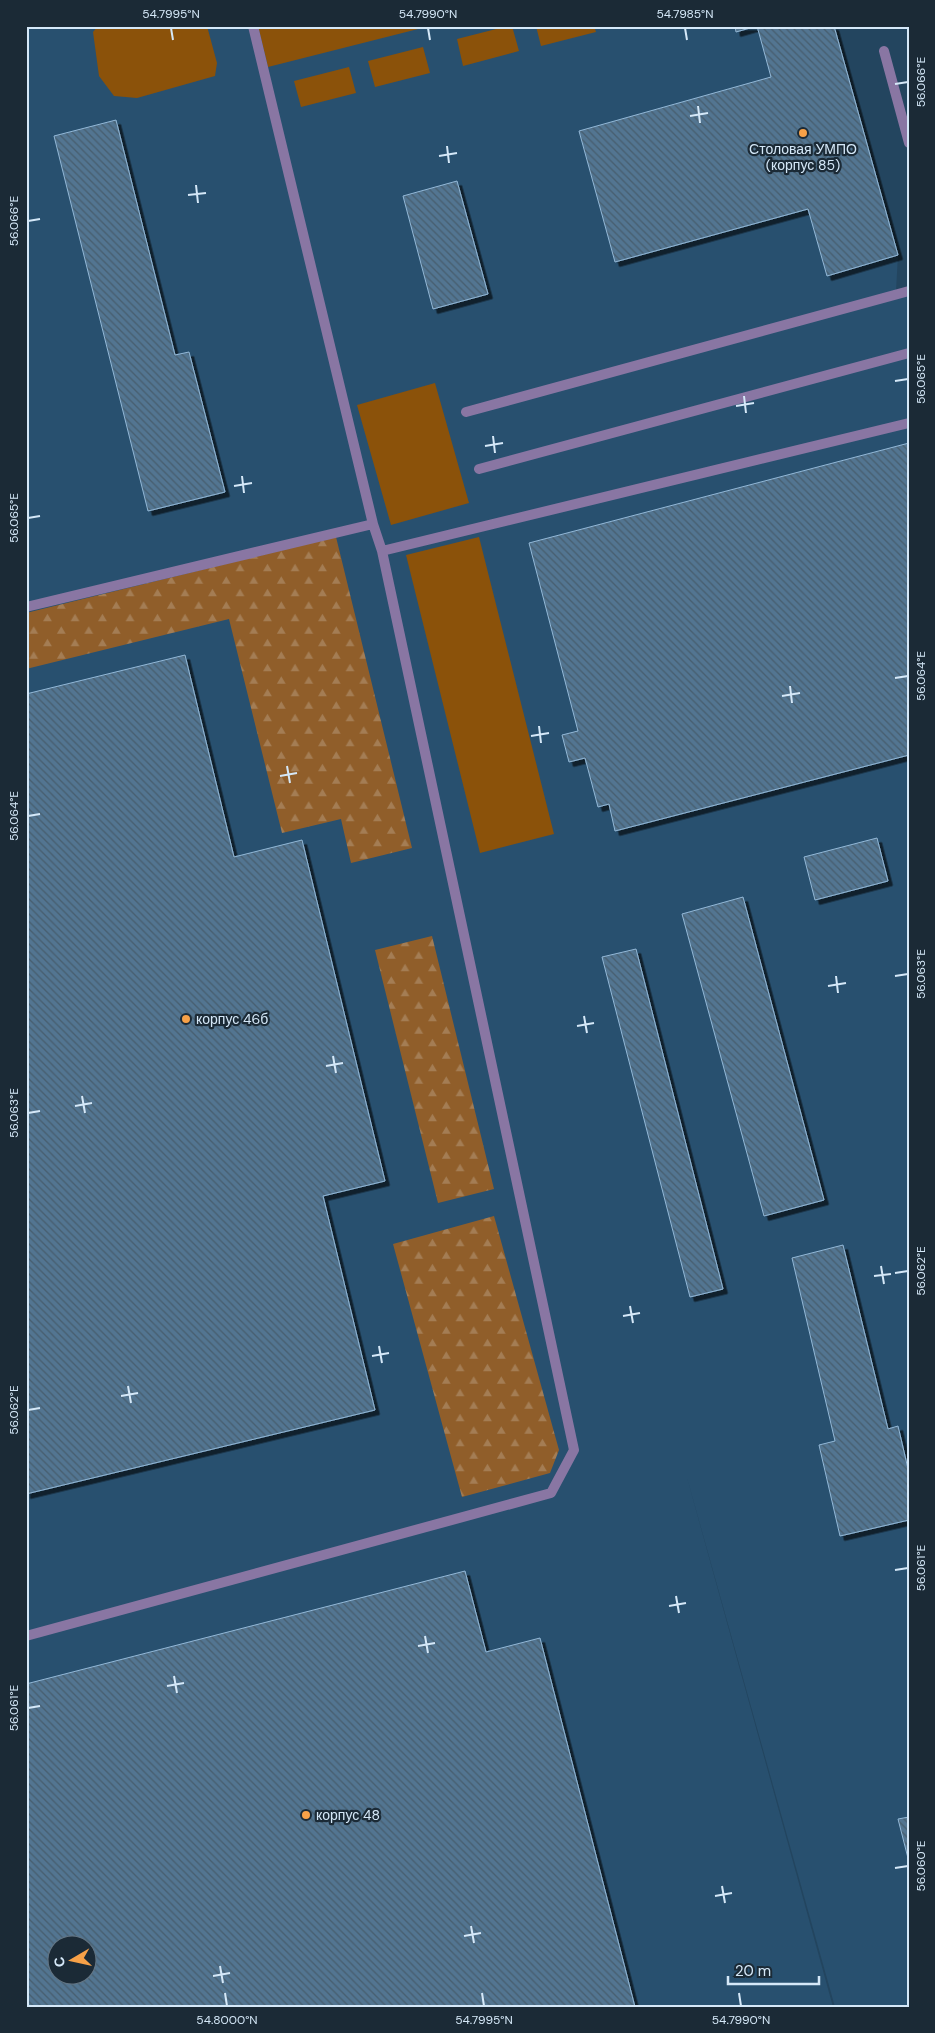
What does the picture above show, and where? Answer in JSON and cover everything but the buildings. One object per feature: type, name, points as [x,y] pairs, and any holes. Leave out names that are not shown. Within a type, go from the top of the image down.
[{"type":"lane","points":[[26,1636],[551,1493],[574,1450],[382,551],[373,524],[253,26]]},
{"type":"lane","points":[[884,51],[909,143]]},
{"type":"lane","points":[[466,412],[909,291]]},
{"type":"lane","points":[[479,469],[909,353]]},
{"type":"lane","points":[[382,551],[909,423]]},
{"type":"lane","points":[[26,607],[373,524]]},
{"type":"shaded area","points":[[26,26],[834,26],[898,255],[896,291],[909,295],[909,2007],[835,2007],[686,1474],[833,2007],[26,2007]]},
{"type":"shaded area","points":[[98,26],[207,26],[217,63],[215,76],[137,98],[114,96],[99,76],[93,32]]},
{"type":"shaded area","points":[[258,26],[430,26],[268,67]]},
{"type":"shaded area","points":[[512,26],[519,51],[463,66],[457,39]]},
{"type":"shaded area","points":[[536,26],[594,26],[596,32],[541,46]]},
{"type":"shaded area","points":[[423,47],[430,73],[375,87],[368,61]]},
{"type":"shaded area","points":[[349,67],[356,93],[301,107],[294,81]]},
{"type":"shaded area","points":[[435,383],[469,503],[391,525],[357,405]]},
{"type":"shaded area","points":[[479,537],[554,834],[480,853],[406,555]]},
{"type":"green space","points":[[336,537],[412,848],[351,863],[341,819],[282,833],[229,619],[26,669],[26,613]]},
{"type":"green space","points":[[432,936],[494,1189],[438,1203],[375,950]]},
{"type":"green space","points":[[494,1216],[559,1450],[550,1473],[462,1497],[393,1244]]},
{"type":"place","name":"Столовая УМПО (корпус 85)","points":[[803,133]]},
{"type":"place","name":"корпус 46б","points":[[186,1019]]},
{"type":"place","name":"корпус 48","points":[[306,1815]]}]
